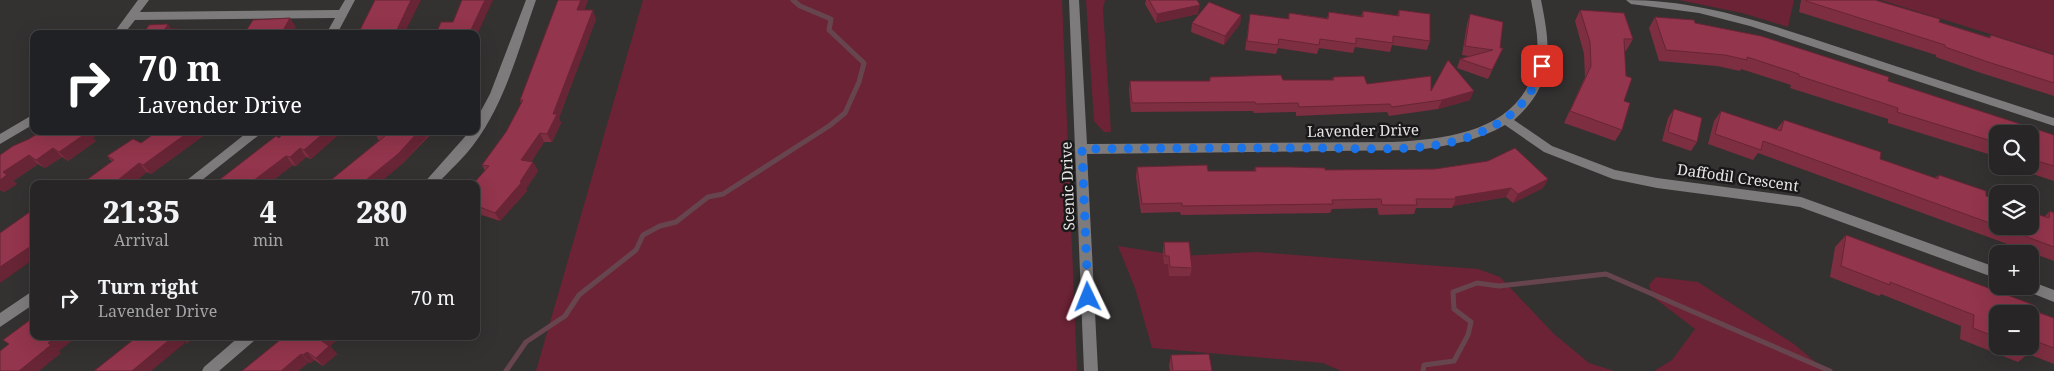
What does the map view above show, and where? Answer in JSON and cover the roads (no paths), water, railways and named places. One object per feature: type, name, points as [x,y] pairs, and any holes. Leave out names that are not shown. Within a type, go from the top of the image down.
[{"type":"street","points":[[121,30],[144,0]]},
{"type":"street","points":[[333,30],[350,0]]},
{"type":"street","points":[[480,124],[496,94],[531,0]]},
{"type":"street","name":"Scenic Drive","points":[[1074,0],[1091,371]]},
{"type":"street","name":"Lavender Drive","points":[[1082,149],[1420,146],[1458,140],[1506,120],[1534,89],[1542,66],[1543,46],[1536,0]]},
{"type":"street","points":[[1631,0],[1699,9],[1753,22],[2054,122]]},
{"type":"street","points":[[133,16],[342,14]]},
{"type":"street","name":"Daffodil Crescent","points":[[1506,120],[1548,148],[1613,174],[1657,183],[1801,202],[1989,271]]},
{"type":"street","points":[[0,140],[30,121]]},
{"type":"street","points":[[193,180],[253,135]]},
{"type":"street","points":[[433,180],[473,135]]},
{"type":"street","points":[[2039,290],[2054,296]]},
{"type":"street","points":[[0,321],[30,299]]},
{"type":"street","points":[[209,371],[245,340]]},
{"type":"waterway","points":[[506,371],[526,342],[565,316],[579,295],[636,250],[643,235],[660,226],[676,222],[708,197],[723,194],[829,126],[845,113],[859,82],[864,63],[829,30],[831,19],[800,6],[793,0]]},
{"type":"waterway","points":[[1423,371],[1424,365],[1454,361],[1468,335],[1471,322],[1454,309],[1453,292],[1477,283],[1499,286],[1606,274],[1830,371]]}]
